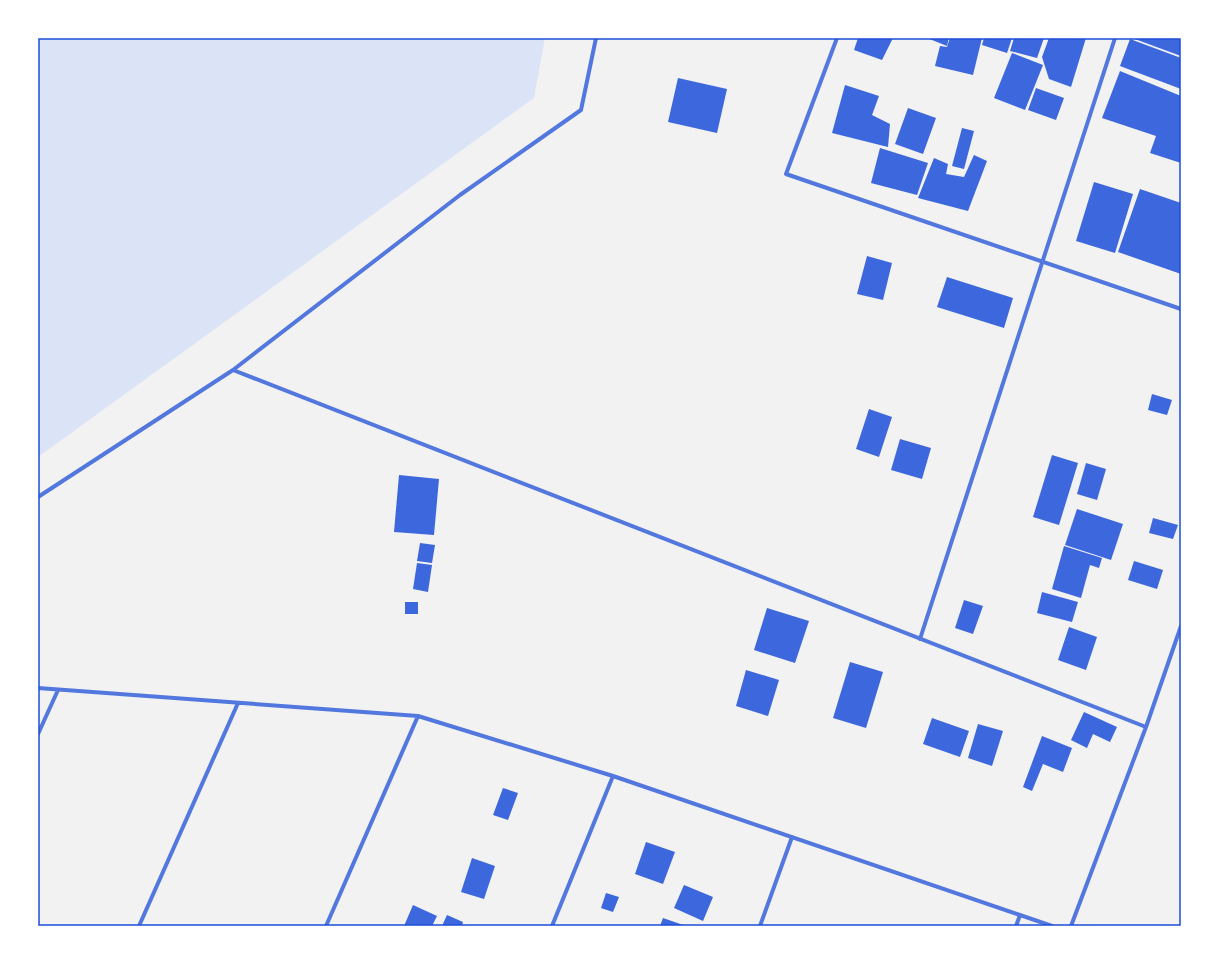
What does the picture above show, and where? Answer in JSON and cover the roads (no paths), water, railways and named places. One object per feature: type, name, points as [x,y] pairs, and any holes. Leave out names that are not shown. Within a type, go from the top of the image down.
[{"type":"street","points":[[38,497],[233,370],[460,195],[580,110],[596,38]]},
{"type":"street","points":[[837,38],[786,174],[1181,309]]},
{"type":"street","points":[[920,638],[1115,38]]},
{"type":"street","points":[[233,370],[1146,727]]},
{"type":"street","points":[[1070,926],[1146,727],[1181,626]]},
{"type":"street","points":[[38,688],[418,716],[613,776],[1052,926]]},
{"type":"street","points":[[38,734],[58,690]]},
{"type":"street","points":[[139,926],[238,703]]},
{"type":"street","points":[[326,926],[418,716]]},
{"type":"street","points":[[552,926],[613,776]]},
{"type":"street","points":[[760,926],[792,837]]},
{"type":"street","points":[[1016,926],[1020,915]]}]
